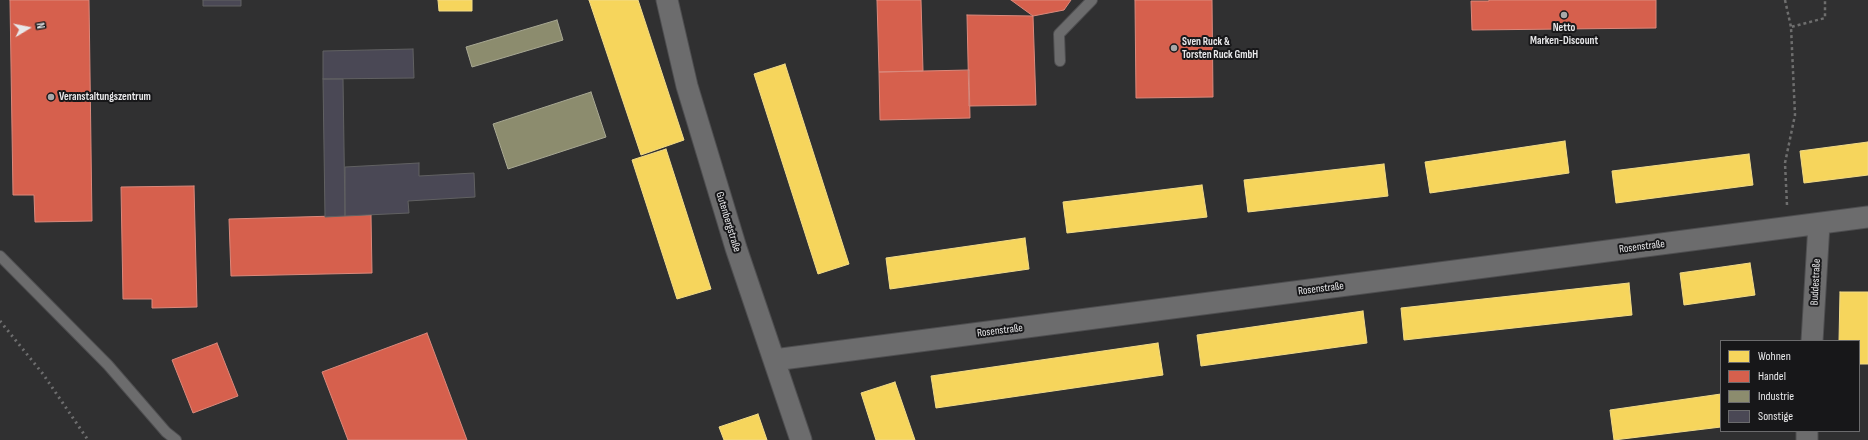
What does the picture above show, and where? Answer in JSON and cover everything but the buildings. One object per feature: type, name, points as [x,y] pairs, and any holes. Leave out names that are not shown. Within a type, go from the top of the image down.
[{"type":"street","name":"Gutenbergstraße","points":[[667,0],[687,86],[736,248],[801,440]]},
{"type":"street","name":"Rosenstraße","points":[[774,360],[1868,217]]},
{"type":"street","name":"Buddestraße","points":[[1812,340],[1819,224]]},
{"type":"lane","points":[[1060,61],[1059,34],[1092,0]]},
{"type":"lane","points":[[0,256],[108,365],[166,432],[176,440]]},
{"type":"path","points":[[1786,0],[1792,27],[1795,115],[1785,163],[1786,202],[1791,227]]},
{"type":"path","points":[[1792,27],[1825,18],[1825,0]]},
{"type":"railway","points":[[0,321],[43,374],[88,440]]},
{"type":"place","name":"Netto Marken-Discount","points":[[1564,15]]},
{"type":"place","name":"Sven Ruck & Torsten Ruck GmbH","points":[[1174,48]]},
{"type":"place","name":"Veranstaltungszentrum","points":[[51,97]]}]
